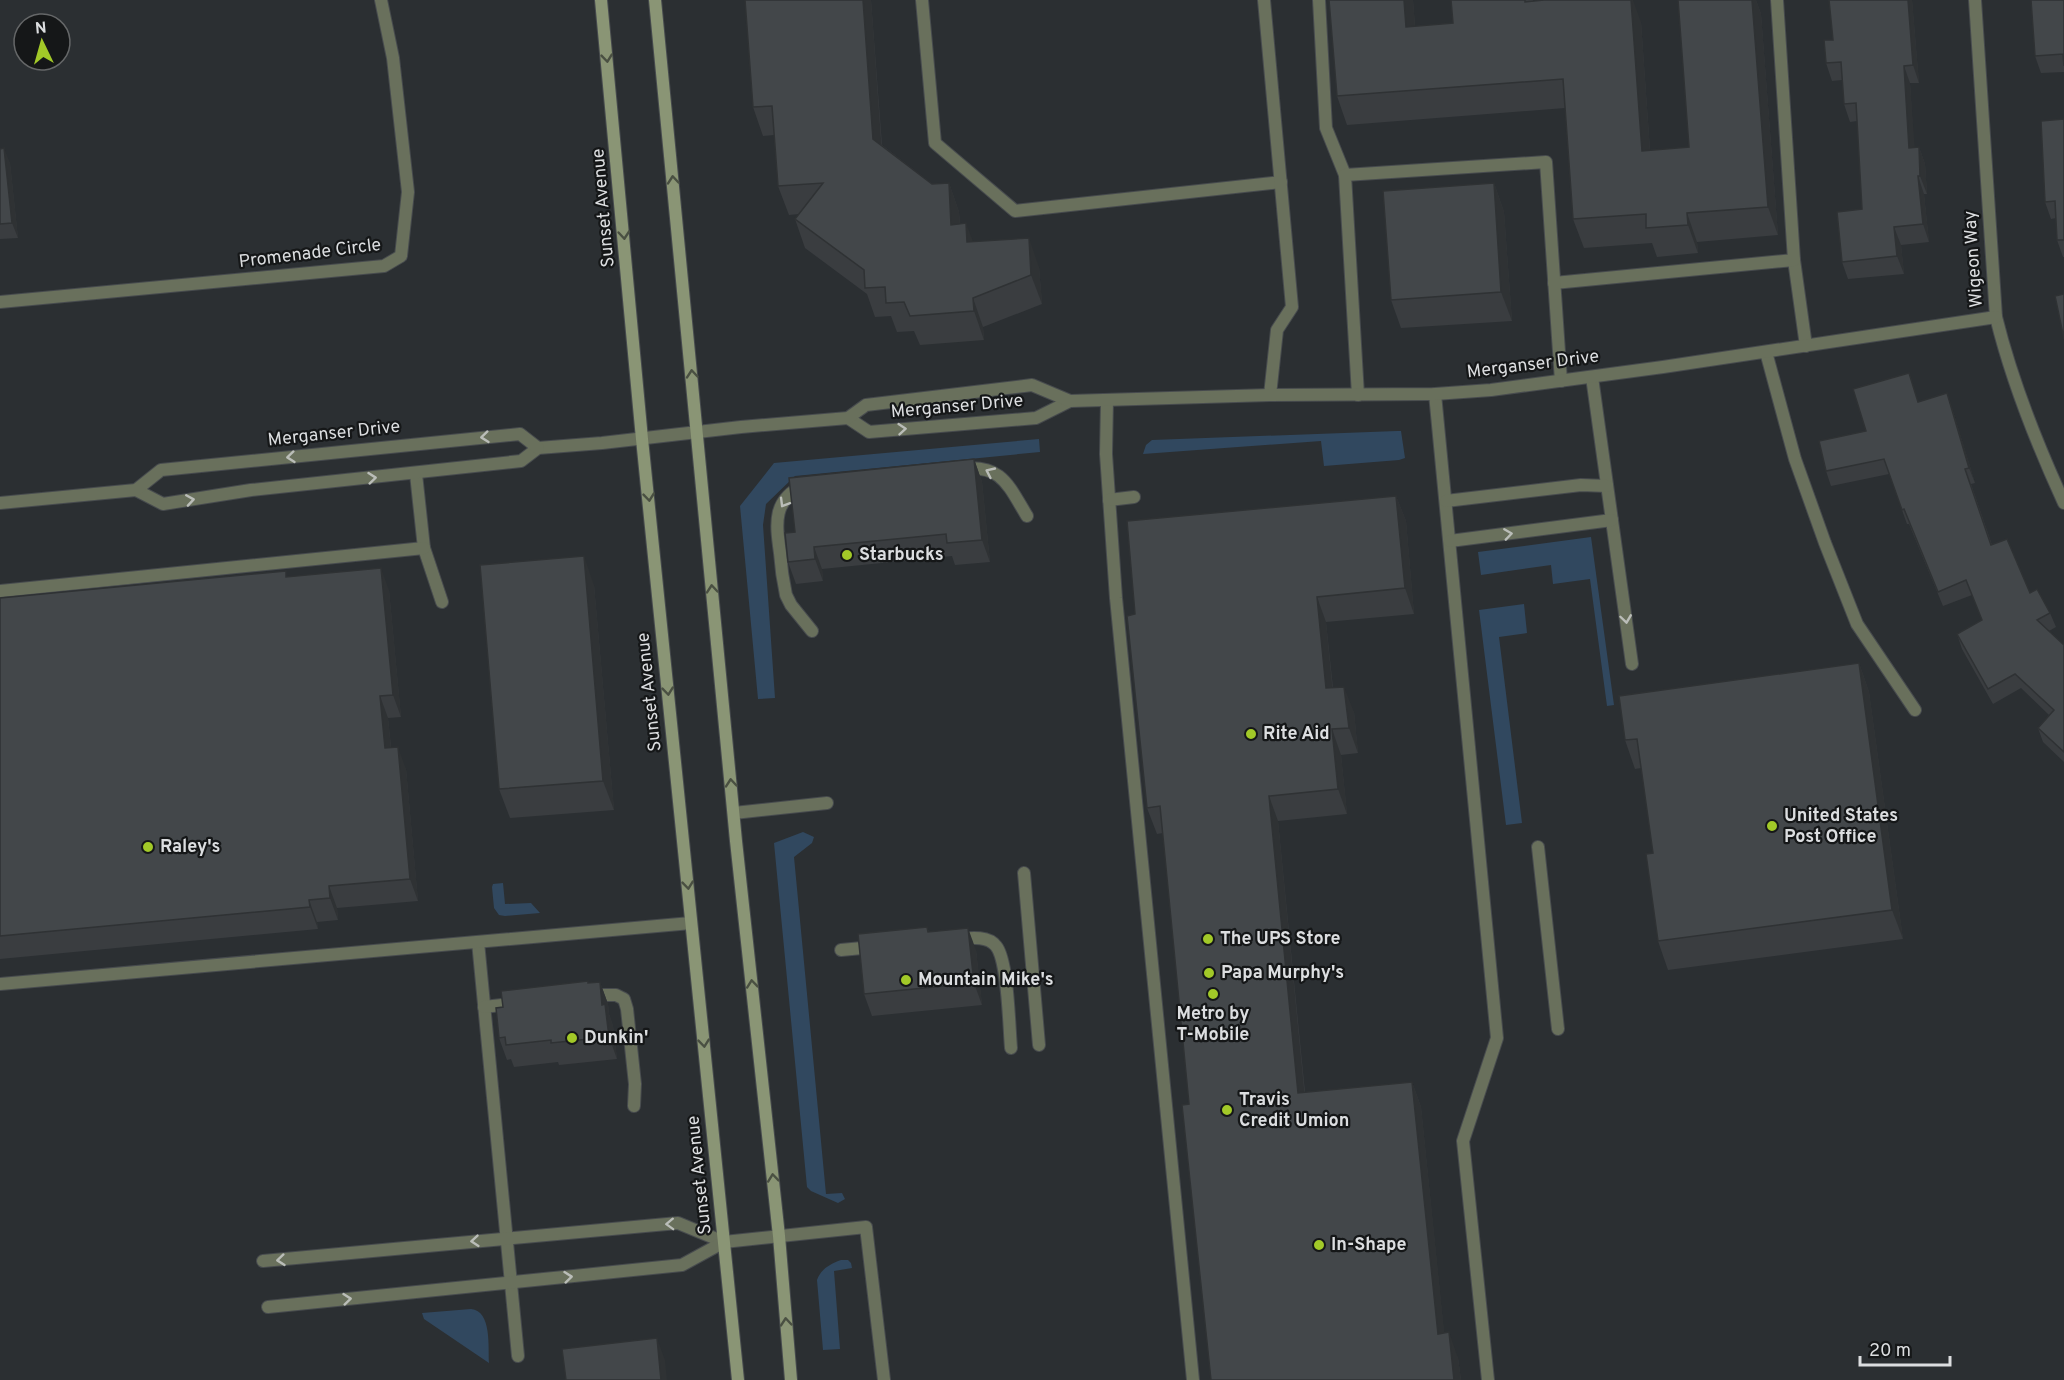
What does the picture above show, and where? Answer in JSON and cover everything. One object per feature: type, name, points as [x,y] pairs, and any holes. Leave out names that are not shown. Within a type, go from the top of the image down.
[{"type":"main road","name":"Sunset Avenue","points":[[601,0],[642,439],[738,1380]]},
{"type":"main road","points":[[655,0],[734,813],[779,1236],[791,1380]]},
{"type":"street","name":"Promenade Circle","points":[[0,302],[384,266],[401,255],[408,192],[393,58],[381,0]]},
{"type":"street","points":[[922,0],[935,143],[1015,211],[1281,182]]},
{"type":"street","points":[[1264,0],[1292,307],[1277,330],[1270,395]]},
{"type":"street","points":[[1319,0],[1326,128],[1345,175],[1358,395]]},
{"type":"street","points":[[1777,0],[1794,260],[1806,346]]},
{"type":"street","name":"Wigeon Way","points":[[1975,0],[1996,317],[2012,376],[2039,450],[2064,503]]},
{"type":"street","points":[[1345,175],[1546,162],[1561,381]]},
{"type":"street","points":[[1554,283],[1794,260]]},
{"type":"street","name":"Merganser Drive","points":[[538,448],[520,434],[161,470],[136,490],[163,504],[251,490],[521,461],[538,448],[848,418],[866,405],[1032,385],[1070,401],[1270,395],[1436,394],[1491,390],[1996,317]]},
{"type":"street","points":[[1766,352],[1795,459],[1857,624],[1915,710]]},
{"type":"street","points":[[1592,377],[1632,664]]},
{"type":"street","points":[[1436,394],[1497,1038],[1463,1141],[1488,1380]]},
{"type":"street","points":[[1107,400],[1106,454],[1117,609],[1193,1380]]},
{"type":"street","name":"Merganser Drive","points":[[848,418],[869,432],[1036,418],[1070,401]]},
{"type":"street","points":[[953,469],[975,467],[997,474],[1009,486],[1027,516]]},
{"type":"street","points":[[416,474],[424,548],[442,602]]},
{"type":"street","points":[[812,631],[791,605],[786,595],[776,525],[784,499],[794,490],[807,484],[819,483]]},
{"type":"street","points":[[1446,501],[1581,484],[1608,486]]},
{"type":"street","points":[[0,503],[136,490]]},
{"type":"street","points":[[1109,500],[1134,497]]},
{"type":"street","points":[[1449,541],[1612,520]]},
{"type":"street","points":[[0,591],[424,548]]},
{"type":"street","points":[[734,813],[827,803]]},
{"type":"street","points":[[1538,847],[1558,1029]]},
{"type":"street","points":[[1024,873],[1039,1045]]},
{"type":"street","points":[[0,984],[691,923]]},
{"type":"street","points":[[946,940],[987,939],[996,945],[1003,961],[1011,1048]]},
{"type":"street","points":[[478,942],[518,1356]]},
{"type":"street","points":[[841,950],[887,945]]},
{"type":"street","points":[[579,996],[609,994],[624,999],[627,1009],[634,1106]]},
{"type":"street","points":[[484,1007],[532,1002]]},
{"type":"street","points":[[264,1261],[678,1223],[724,1242]]},
{"type":"street","points":[[268,1307],[682,1265],[724,1242],[866,1227],[884,1380]]},
{"type":"shaded area","points":[[1401,431],[1405,458],[1399,460],[1324,466],[1321,441],[1143,454],[1146,445],[1152,440]]},
{"type":"shaded area","points":[[1039,439],[1040,452],[795,476],[766,504],[763,525],[775,698],[758,699],[740,506],[774,463]]},
{"type":"shaded area","points":[[1591,537],[1614,705],[1607,706],[1590,579],[1553,584],[1551,565],[1481,575],[1478,552]]},
{"type":"shaded area","points":[[1524,604],[1527,633],[1499,637],[1522,823],[1506,825],[1479,610]]},
{"type":"shaded area","points":[[803,832],[814,837],[812,843],[794,857],[826,1194],[842,1193],[845,1199],[838,1203],[807,1187],[774,843]]},
{"type":"shaded area","points":[[503,883],[505,904],[531,903],[540,913],[499,915],[494,908],[492,887],[493,884]]},
{"type":"shaded area","points":[[841,1260],[848,1260],[852,1268],[834,1271],[840,1349],[823,1350],[817,1280],[826,1267]]},
{"type":"shaded area","points":[[471,1309],[478,1311],[486,1323],[489,1363],[424,1319],[422,1313]]},
{"type":"building","points":[[745,0],[863,0],[873,139],[932,184],[949,183],[951,225],[966,223],[967,242],[1029,238],[1031,275],[973,298],[974,311],[910,316],[904,302],[886,303],[885,287],[865,288],[864,270],[795,219],[823,183],[778,186],[772,106],[753,107]]},
{"type":"building","points":[[1329,0],[1404,0],[1406,27],[1453,23],[1451,0],[1525,0],[1525,2],[1631,0],[1642,151],[1689,147],[1678,0],[1752,0],[1768,207],[1687,213],[1688,225],[1646,228],[1646,214],[1573,219],[1563,79],[1337,96]]},
{"type":"building","points":[[1829,0],[1908,0],[1913,65],[1904,66],[1909,148],[1919,147],[1920,176],[1918,176],[1923,224],[1894,227],[1897,256],[1842,262],[1837,212],[1862,209],[1856,103],[1844,104],[1841,62],[1826,63],[1824,40],[1833,40]]},
{"type":"building","points":[[2031,0],[2064,0],[2064,66],[2063,54],[2035,56]]},
{"type":"building","points":[[2064,119],[2064,240],[2057,240],[2055,201],[2045,202],[2041,121]]},
{"type":"building","points":[[4,148],[12,223],[0,224],[0,149]]},
{"type":"building","points":[[1494,183],[1501,292],[1391,300],[1383,191]]},
{"type":"building","points":[[2064,294],[2064,339],[2055,296]]},
{"type":"building","points":[[1909,373],[1918,402],[1947,393],[1969,468],[1965,469],[1991,545],[2007,539],[2030,593],[2037,589],[2050,613],[2037,620],[2064,645],[2064,752],[2038,728],[2054,710],[2015,674],[1988,689],[1957,634],[1982,620],[1966,580],[1938,592],[1904,509],[1902,510],[1884,459],[1826,471],[1819,441],[1866,431],[1853,389]]},
{"type":"building","points":[[974,459],[982,540],[947,543],[946,534],[814,547],[815,559],[788,562],[785,533],[795,532],[789,478]]},
{"type":"building","points":[[1396,496],[1405,588],[1317,597],[1326,688],[1344,687],[1349,728],[1332,729],[1338,789],[1269,796],[1298,1093],[1412,1082],[1438,1334],[1449,1332],[1454,1380],[1211,1380],[1182,1105],[1189,1104],[1160,806],[1147,808],[1127,616],[1135,614],[1127,521]]},
{"type":"building","points":[[584,556],[603,781],[499,789],[480,565]]},
{"type":"building","points":[[381,568],[393,695],[380,696],[385,748],[398,747],[410,879],[329,886],[330,898],[309,900],[310,907],[0,936],[0,598],[286,571],[286,577]]},
{"type":"building","name":"United States Post Office","points":[[1859,663],[1892,910],[1658,941],[1646,854],[1653,853],[1637,739],[1625,740],[1619,696]]},
{"type":"building","points":[[927,927],[928,932],[968,928],[974,983],[864,994],[858,934]]},
{"type":"building","points":[[588,981],[588,983],[600,982],[609,1037],[506,1045],[505,1037],[499,1038],[496,1008],[503,1007],[501,991]]},
{"type":"building","points":[[657,1338],[661,1380],[566,1380],[562,1349]]},
{"type":"place","name":"Starbucks","points":[[847,555]]},
{"type":"place","name":"Rite Aid","points":[[1251,734]]},
{"type":"place","name":"United States Post Office","points":[[1772,826]]},
{"type":"place","name":"Raley's","points":[[148,847]]},
{"type":"place","name":"The UPS Store","points":[[1208,939]]},
{"type":"place","name":"Papa Murphy's","points":[[1209,973]]},
{"type":"place","name":"Mountain Mike's","points":[[906,980]]},
{"type":"place","name":"Metro by T-Mobile","points":[[1213,994]]},
{"type":"place","name":"Dunkin'","points":[[572,1038]]},
{"type":"place","name":"Travis Credit Umion","points":[[1227,1110]]},
{"type":"place","name":"In-Shape","points":[[1319,1245]]}]
